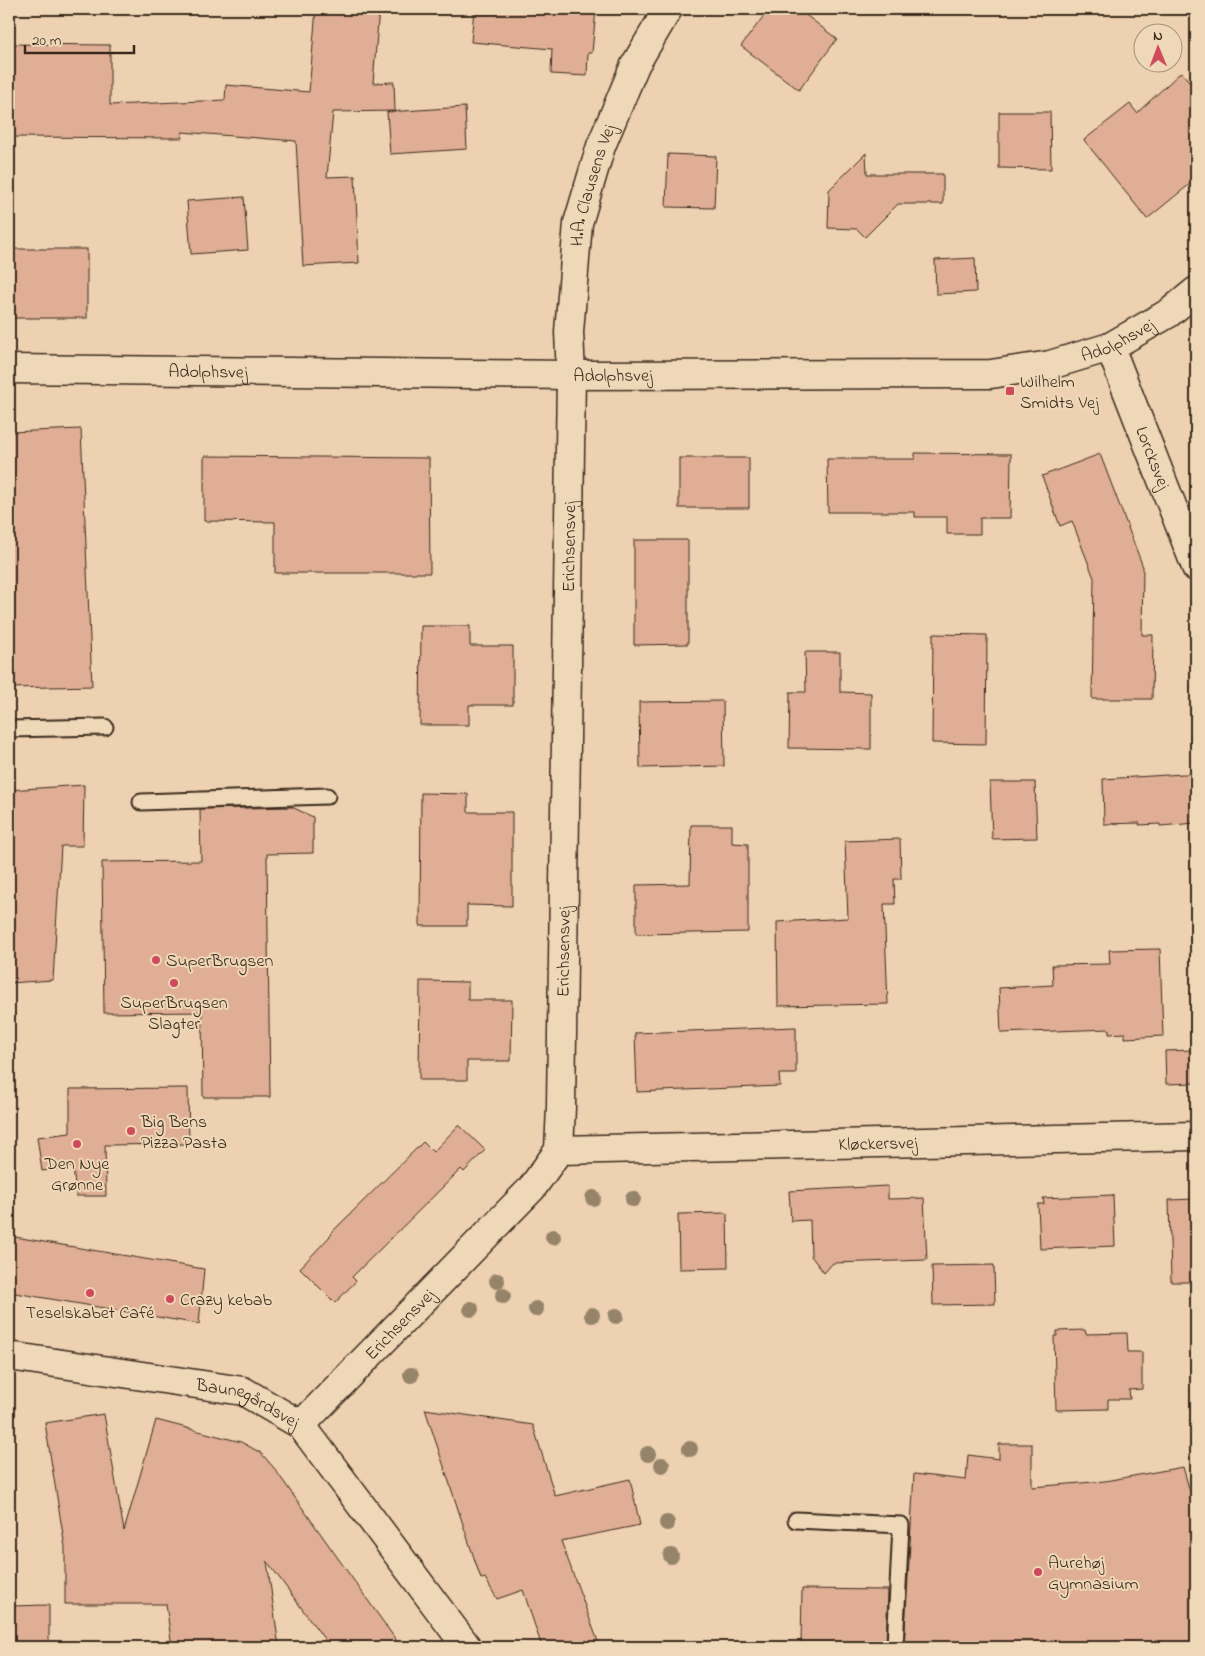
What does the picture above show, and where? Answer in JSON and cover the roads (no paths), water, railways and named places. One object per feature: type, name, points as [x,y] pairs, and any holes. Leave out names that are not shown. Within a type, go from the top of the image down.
[{"type":"street","name":"H.A. Clausens Vej","points":[[571,375],[569,332],[578,223],[601,146],[635,65],[668,9]]},
{"type":"street","name":"Adolphsvej","points":[[9,369],[571,375],[991,374],[1050,365],[1110,347],[1169,313],[1196,292]]},
{"type":"street","name":"Lorcksvej","points":[[1110,347],[1196,567]]},
{"type":"street","name":"Erichsensvej","points":[[301,1425],[532,1188],[559,1150],[571,375]]},
{"type":"street","name":"Kløckersvej","points":[[559,1150],[1196,1136]]},
{"type":"street","name":"Baunegårdsvej","points":[[9,1356],[244,1391],[301,1425],[467,1647]]},
{"type":"lane","points":[[9,729],[105,727]]},
{"type":"lane","points":[[141,802],[327,796]]},
{"type":"lane","points":[[796,1520],[901,1525],[895,1647]]},
{"type":"place","name":"Wilhelm Smidts Vej","points":[[1010,391]]},
{"type":"place","name":"SuperBrugsen","points":[[156,960]]},
{"type":"place","name":"SuperBrugsen Slagter","points":[[174,983]]},
{"type":"place","name":"Big Bens Pizza Pasta","points":[[131,1131]]},
{"type":"place","name":"Den Nye Grønne","points":[[77,1144]]},
{"type":"place","name":"Teselskabet Café","points":[[90,1293]]},
{"type":"place","name":"Crazy kebab","points":[[170,1299]]},
{"type":"place","name":"Aurehøj Gymnasium","points":[[1038,1572]]}]
